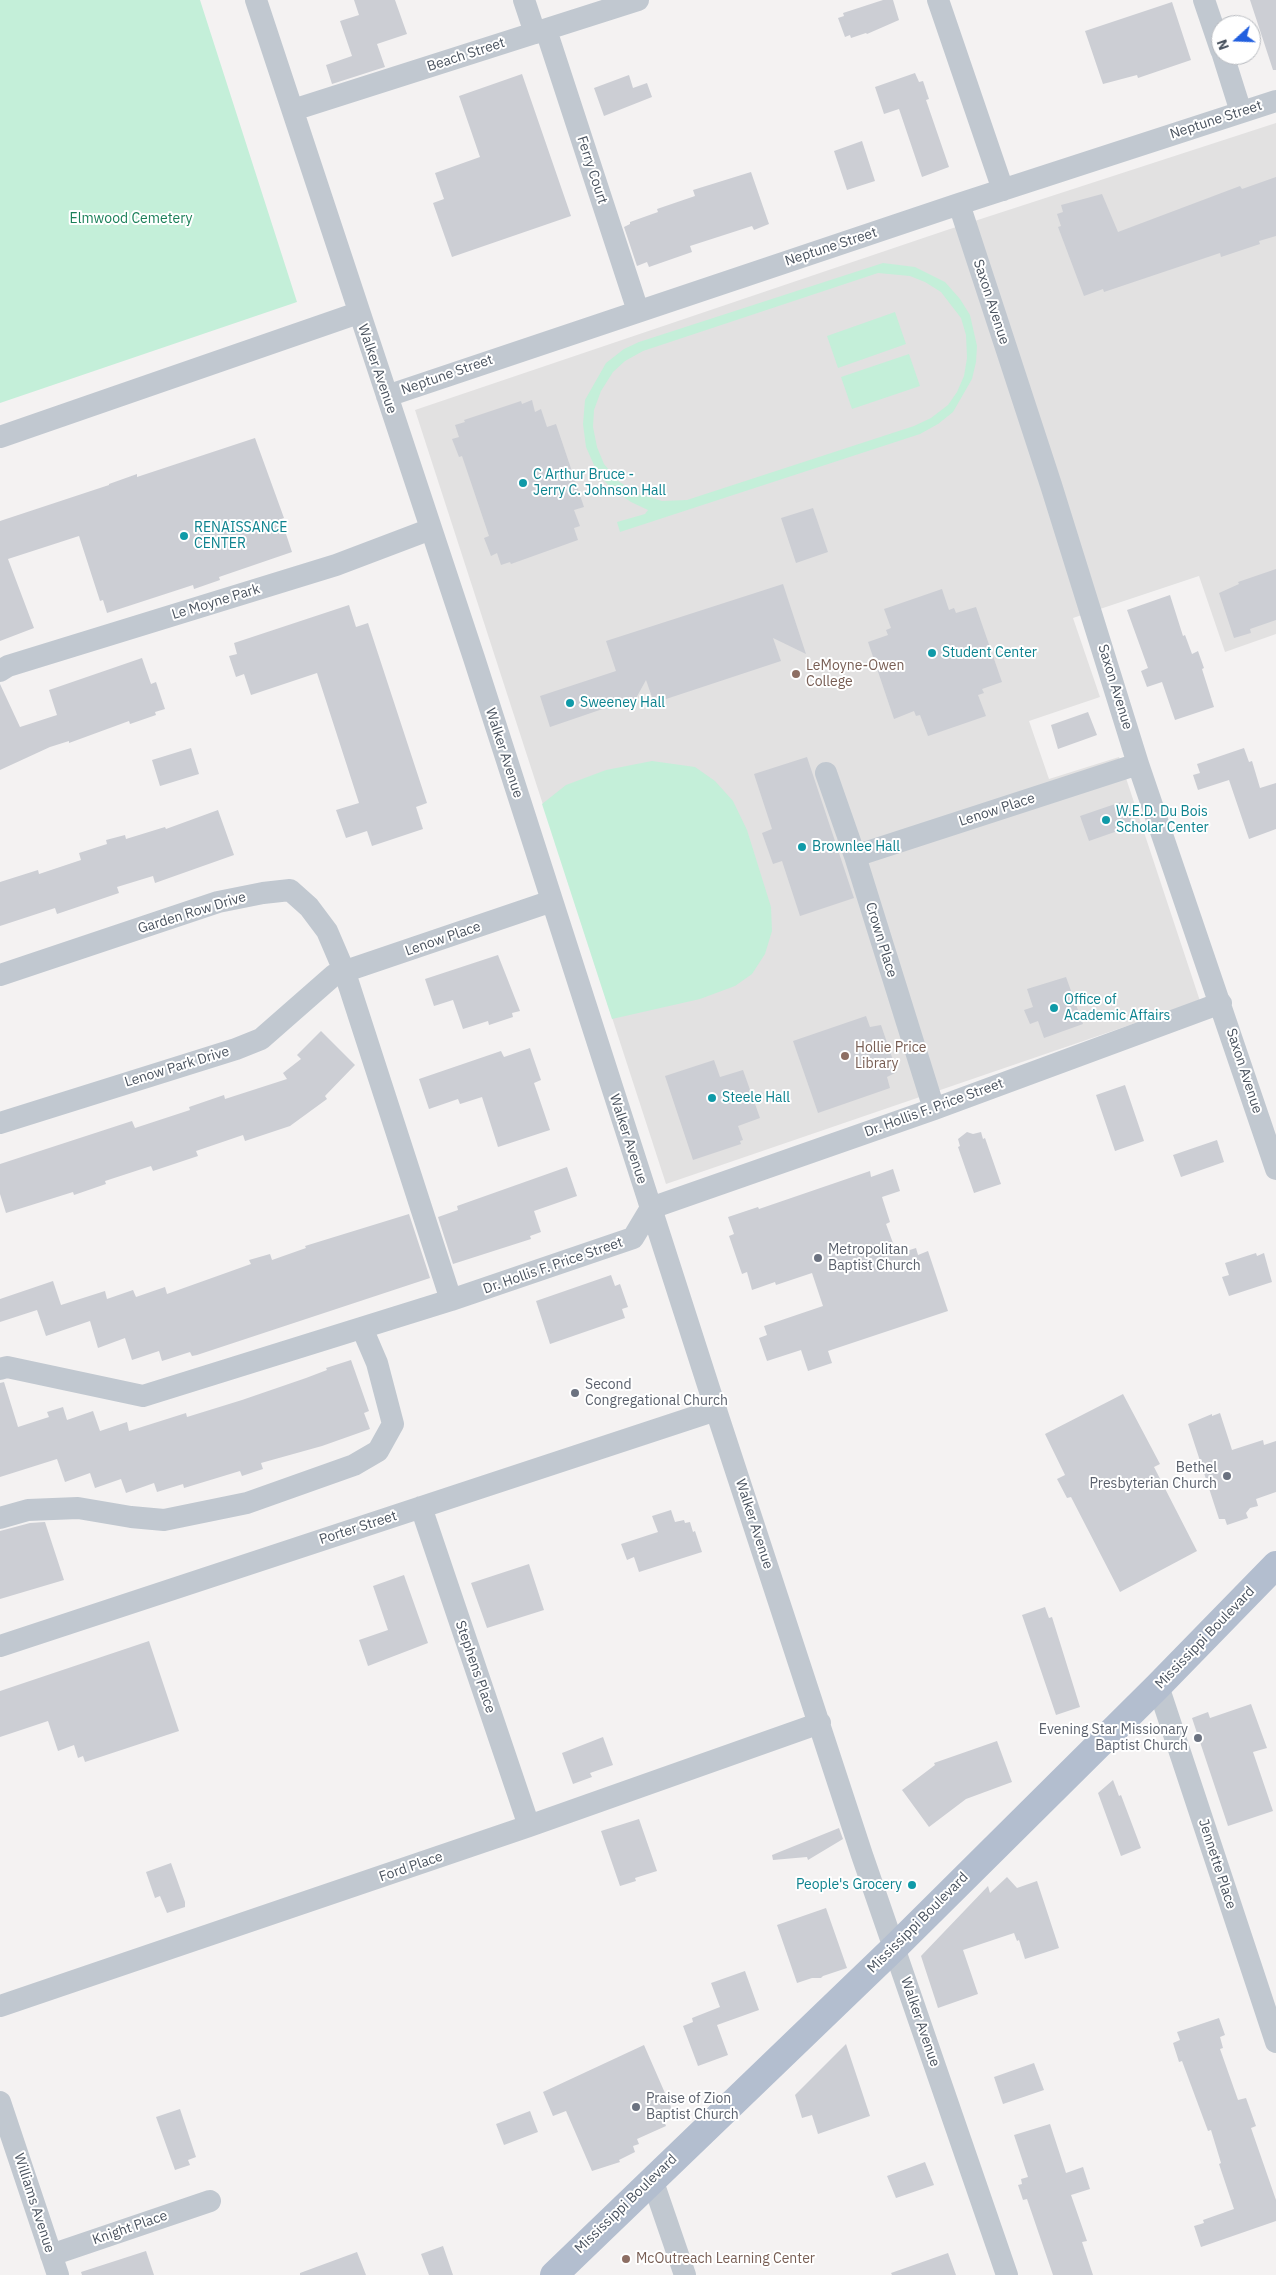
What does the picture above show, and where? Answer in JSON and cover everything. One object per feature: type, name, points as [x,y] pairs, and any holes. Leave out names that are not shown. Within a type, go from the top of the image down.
[{"type":"main road","name":"Mississippi Boulevard","points":[[554,2275],[895,1947],[1158,1686],[1276,1565]]},
{"type":"street","name":"Walker Avenue","points":[[256,0],[431,529],[862,1855],[1007,2275]]},
{"type":"street","name":"Ferry Court","points":[[524,0],[541,32],[638,311]]},
{"type":"street","name":"Beach Street","points":[[293,110],[638,0]]},
{"type":"street","points":[[938,0],[1003,190]]},
{"type":"street","points":[[1204,0],[1211,21]]},
{"type":"street","points":[[1226,65],[1241,112]]},
{"type":"street","name":"Neptune Street","points":[[386,396],[959,204],[1276,101]]},
{"type":"street","name":"Saxon Avenue","points":[[959,204],[1057,504],[1138,764],[1276,1169]]},
{"type":"street","points":[[0,437],[358,313]]},
{"type":"street","name":"Le Moyne Park","points":[[0,671],[8,666],[336,565],[431,529]]},
{"type":"street","name":"Lenow Place","points":[[855,856],[1138,764]]},
{"type":"street","name":"Crown Place","points":[[826,773],[855,856],[934,1109]]},
{"type":"street","name":"Garden Row Drive","points":[[0,975],[218,902],[290,890],[309,907],[327,931],[340,974]]},
{"type":"street","name":"Lenow Place","points":[[340,974],[552,901]]},
{"type":"street","points":[[340,974],[451,1300]]},
{"type":"street","name":"Lenow Park Drive","points":[[0,1123],[236,1049],[261,1039],[340,974]]},
{"type":"street","name":"Dr. Hollis F. Price Street","points":[[0,1369],[7,1367],[143,1396],[451,1300],[633,1238],[651,1208],[934,1109],[1221,1003]]},
{"type":"street","points":[[0,1518],[28,1510],[78,1508],[123,1516],[164,1520],[247,1503],[354,1465],[378,1451],[393,1424],[377,1363],[362,1328]]},
{"type":"street","name":"Porter Street","points":[[0,1646],[716,1410]]},
{"type":"street","name":"Stephens Place","points":[[421,1507],[529,1826]]},
{"type":"street","name":"Jennette Place","points":[[1158,1686],[1271,2012],[1276,2042]]},
{"type":"street","name":"Ford Place","points":[[0,2006],[529,1826],[820,1723]]},
{"type":"street","name":"Williams Avenue","points":[[0,2102],[54,2265]]},
{"type":"street","points":[[652,2179],[685,2275]]},
{"type":"street","name":"Knight Place","points":[[54,2265],[210,2201]]},
{"type":"shaded area","name":"LeMoyne-Owen College","points":[[1276,123],[1276,634],[1225,652],[1199,576],[1073,618],[1100,697],[1029,721],[1049,779],[1119,757],[1200,1001],[666,1184],[415,410],[947,230]]},
{"type":"green space","name":"Elmwood Cemetery","points":[[0,0],[200,0],[297,302],[0,403]]},
{"type":"green space","points":[[883,263],[915,267],[945,282],[960,299],[970,315],[977,346],[972,379],[953,412],[938,424],[920,434],[620,532],[617,522],[645,514],[648,510],[631,502],[612,489],[598,474],[586,447],[583,424],[585,400],[606,363],[624,349],[639,342]],"holes":[[[878,273],[910,276],[925,282],[941,292],[961,318],[966,335],[967,358],[964,376],[957,392],[948,405],[931,418],[914,426],[687,500],[662,501],[639,494],[618,481],[604,464],[597,447],[593,427],[594,410],[601,391],[613,372],[625,361],[643,351]]]},
{"type":"green space","points":[[895,312],[906,344],[838,368],[827,336]]},
{"type":"green space","points":[[909,354],[920,386],[852,409],[841,377]]},
{"type":"green space","points":[[652,761],[695,767],[715,781],[733,801],[747,830],[771,907],[772,931],[765,954],[752,974],[735,986],[700,999],[612,1019],[542,804],[566,785],[606,770]]},
{"type":"building","points":[[354,0],[395,0],[407,34],[377,44],[385,67],[332,84],[326,65],[352,56],[340,21],[359,15]]},
{"type":"building","points":[[883,0],[893,0],[899,20],[867,34],[851,38],[850,35],[845,37],[838,18],[844,16],[843,13]]},
{"type":"building","points":[[1250,0],[1276,0],[1276,70],[1273,70],[1261,33],[1261,15],[1255,15]]},
{"type":"building","points":[[1172,2],[1191,60],[1138,78],[1137,75],[1103,84],[1085,31]]},
{"type":"building","points":[[915,73],[919,82],[923,81],[929,99],[926,100],[949,167],[922,177],[899,109],[884,114],[875,87]]},
{"type":"building","points":[[522,74],[571,216],[452,257],[433,203],[444,199],[435,173],[480,157],[459,96]]},
{"type":"building","points":[[629,75],[633,88],[647,83],[652,97],[604,116],[594,88]]},
{"type":"building","points":[[862,141],[875,181],[847,190],[834,151]]},
{"type":"building","points":[[751,172],[769,224],[754,230],[752,226],[690,246],[692,252],[649,267],[647,262],[637,266],[624,227],[630,224],[630,222],[658,212],[657,209],[695,196],[693,190]]},
{"type":"building","points":[[1276,177],[1276,236],[1259,241],[1260,244],[1221,257],[1220,253],[1104,292],[1103,289],[1084,296],[1058,227],[1061,226],[1057,214],[1063,212],[1061,205],[1102,194],[1118,232],[1240,186],[1242,189]]},
{"type":"building","name":"C Arthur Bruce - Jerry C. Johnson Hall","points":[[532,400],[535,412],[541,409],[547,427],[556,424],[584,507],[574,510],[580,526],[574,528],[578,540],[511,564],[510,562],[501,565],[497,553],[491,556],[484,538],[489,536],[462,456],[459,457],[452,439],[459,437],[455,425],[465,422],[464,420],[521,401],[522,404]]},
{"type":"building","name":"RENAISSANCE CENTER","points":[[255,438],[284,518],[281,519],[292,552],[219,577],[220,580],[194,589],[193,585],[107,613],[103,600],[100,601],[79,536],[8,559],[34,628],[0,641],[0,521],[137,474],[137,477]]},
{"type":"building","points":[[813,508],[828,552],[796,563],[781,518]]},
{"type":"building","points":[[1276,569],[1276,620],[1250,629],[1251,633],[1234,638],[1219,593],[1239,584],[1238,582]]},
{"type":"building","points":[[783,584],[806,654],[773,638],[781,661],[654,703],[646,680],[629,711],[626,701],[550,727],[540,696],[616,671],[606,641]]},
{"type":"building","name":"Student Center","points":[[942,589],[949,610],[954,608],[956,613],[976,607],[1002,682],[982,689],[984,693],[978,695],[986,716],[928,736],[920,715],[916,716],[914,711],[894,719],[868,642],[888,635],[886,630],[891,628],[884,609]]},
{"type":"building","points":[[1170,595],[1183,636],[1185,635],[1192,654],[1198,651],[1214,707],[1175,720],[1162,682],[1147,687],[1141,671],[1148,668],[1127,610]]},
{"type":"building","points":[[349,605],[356,627],[368,623],[427,803],[416,807],[423,829],[372,846],[367,831],[346,838],[336,810],[359,803],[317,673],[251,695],[244,674],[236,677],[229,656],[237,654],[234,643]]},
{"type":"building","points":[[142,658],[151,684],[156,682],[165,709],[155,712],[156,715],[130,724],[129,721],[69,743],[69,741],[50,747],[0,770],[0,684],[20,727],[57,715],[49,690]]},
{"type":"building","points":[[1088,712],[1097,735],[1058,749],[1051,725]]},
{"type":"building","points":[[191,748],[199,774],[160,786],[152,760]]},
{"type":"building","points":[[1244,748],[1249,762],[1252,761],[1260,788],[1276,783],[1276,829],[1249,839],[1229,780],[1198,790],[1193,775],[1200,773],[1197,764]]},
{"type":"building","name":"Brownlee Hall","points":[[807,757],[854,898],[800,916],[782,861],[773,864],[762,833],[772,829],[754,774]]},
{"type":"building","name":"W.E.D. Du Bois Scholar Center","points":[[1121,802],[1122,805],[1126,803],[1133,824],[1089,841],[1080,816]]},
{"type":"building","points":[[218,810],[234,855],[155,883],[153,876],[117,887],[119,893],[57,914],[55,908],[0,926],[0,882],[38,870],[39,874],[81,860],[79,853],[107,844],[106,840],[125,835],[126,839],[165,827],[166,829]]},
{"type":"building","points":[[498,955],[520,1011],[512,1013],[513,1017],[489,1025],[488,1021],[463,1029],[453,1000],[434,1006],[425,979]]},
{"type":"building","name":"Office of Academic Affairs","points":[[1066,977],[1083,1024],[1044,1038],[1038,1021],[1030,1024],[1024,1010],[1033,1007],[1027,989]]},
{"type":"building","name":"Hollie Price Library","points":[[866,1016],[870,1027],[881,1025],[897,1072],[887,1077],[890,1088],[818,1113],[793,1041]]},
{"type":"building","points":[[321,1031],[355,1065],[325,1096],[327,1099],[290,1126],[245,1141],[243,1135],[196,1151],[198,1156],[153,1171],[151,1166],[105,1181],[106,1184],[74,1195],[73,1192],[6,1213],[0,1194],[0,1164],[132,1121],[135,1128],[190,1110],[189,1107],[224,1095],[225,1099],[287,1079],[283,1073],[301,1059],[297,1055]]},
{"type":"building","points":[[530,1048],[541,1080],[534,1083],[550,1130],[498,1147],[482,1097],[460,1104],[458,1099],[429,1109],[419,1079],[501,1051],[504,1057]]},
{"type":"building","name":"Steele Hall","points":[[714,1060],[720,1077],[743,1070],[760,1118],[738,1126],[743,1140],[740,1141],[741,1144],[693,1160],[665,1076]]},
{"type":"building","points":[[1125,1085],[1144,1141],[1115,1151],[1096,1095]]},
{"type":"building","points":[[967,1132],[973,1134],[981,1132],[983,1139],[985,1138],[1001,1184],[974,1193],[958,1147],[960,1146],[958,1139]]},
{"type":"building","points":[[1217,1140],[1224,1162],[1181,1177],[1173,1155]]},
{"type":"building","points":[[567,1167],[577,1196],[534,1211],[541,1232],[530,1236],[531,1239],[453,1264],[438,1217],[458,1210],[457,1206]]},
{"type":"building","name":"Metropolitan Baptist Church","points":[[893,1169],[900,1191],[882,1197],[890,1222],[886,1224],[897,1254],[916,1248],[918,1255],[928,1251],[948,1311],[828,1351],[832,1363],[808,1371],[801,1350],[767,1361],[759,1338],[767,1335],[764,1326],[823,1306],[812,1273],[776,1285],[775,1282],[752,1290],[747,1272],[742,1274],[729,1236],[734,1234],[728,1217],[758,1207],[759,1209],[870,1171],[871,1177]]},
{"type":"building","points":[[409,1214],[430,1278],[197,1355],[192,1356],[190,1352],[162,1361],[159,1351],[132,1360],[125,1338],[98,1348],[90,1321],[46,1336],[37,1310],[0,1322],[0,1299],[53,1281],[61,1305],[105,1291],[107,1299],[133,1290],[136,1297],[165,1287],[167,1294],[251,1264],[249,1260],[270,1254],[272,1260],[306,1248],[305,1246]]},
{"type":"building","points":[[1256,1253],[1257,1256],[1264,1253],[1272,1282],[1229,1296],[1222,1277],[1229,1275],[1225,1263]]},
{"type":"building","points":[[611,1275],[615,1286],[620,1284],[628,1307],[622,1309],[625,1318],[550,1344],[536,1301]]},
{"type":"building","points":[[351,1360],[369,1411],[364,1413],[370,1429],[322,1446],[261,1463],[263,1469],[242,1476],[240,1471],[184,1488],[183,1484],[157,1492],[154,1483],[126,1493],[121,1479],[95,1488],[90,1473],[65,1482],[57,1459],[0,1477],[0,1383],[4,1382],[18,1427],[49,1417],[47,1412],[63,1407],[67,1420],[93,1411],[100,1431],[127,1422],[129,1431],[186,1413],[187,1417],[242,1400]]},
{"type":"building","points":[[1123,1394],[1160,1464],[1154,1467],[1197,1551],[1120,1592],[1071,1497],[1067,1498],[1057,1479],[1065,1475],[1045,1434]]},
{"type":"building","points":[[1220,1413],[1232,1450],[1263,1440],[1264,1445],[1276,1441],[1276,1492],[1256,1499],[1258,1506],[1250,1508],[1246,1513],[1248,1518],[1227,1525],[1225,1519],[1219,1519],[1188,1424],[1212,1414],[1212,1416]]},
{"type":"building","points":[[671,1510],[675,1522],[684,1520],[685,1523],[690,1522],[702,1552],[639,1572],[634,1557],[627,1560],[621,1544],[658,1532],[652,1516]]},
{"type":"building","points":[[45,1522],[64,1580],[0,1599],[0,1531],[30,1523]]},
{"type":"building","points":[[529,1564],[544,1610],[487,1628],[471,1583]]},
{"type":"building","points":[[404,1575],[428,1643],[368,1666],[359,1640],[388,1630],[373,1586]]},
{"type":"building","points":[[1045,1607],[1049,1618],[1052,1617],[1080,1707],[1056,1715],[1022,1615]]},
{"type":"building","points":[[149,1641],[179,1731],[85,1762],[83,1756],[78,1758],[74,1745],[58,1751],[48,1721],[0,1737],[0,1691]]},
{"type":"building","points":[[1251,1704],[1267,1748],[1253,1752],[1273,1811],[1228,1826],[1192,1718],[1208,1712],[1210,1718]]},
{"type":"building","points":[[603,1737],[613,1765],[590,1773],[592,1777],[573,1784],[562,1753]]},
{"type":"building","points":[[997,1741],[1012,1782],[966,1799],[929,1827],[902,1790],[935,1765],[934,1763]]},
{"type":"building","points":[[1113,1780],[1119,1796],[1121,1795],[1141,1848],[1121,1856],[1098,1793]]},
{"type":"building","points":[[639,1819],[657,1871],[635,1878],[636,1881],[620,1886],[601,1831]]},
{"type":"building","points":[[839,1828],[843,1839],[808,1860],[807,1857],[773,1860],[772,1855]]},
{"type":"building","points":[[171,1863],[185,1902],[185,1907],[167,1913],[160,1896],[155,1898],[146,1872]]},
{"type":"building","points":[[1007,1877],[1017,1888],[1037,1881],[1059,1948],[1025,1959],[1019,1940],[1017,1941],[1014,1933],[963,1950],[978,1994],[938,2008],[921,1956],[988,1886],[990,1893]]},
{"type":"building","points":[[826,1908],[847,1968],[821,1978],[812,1978],[797,1983],[777,1925]]},
{"type":"building","points":[[745,1971],[759,2010],[717,2025],[728,2055],[698,2066],[683,2026],[693,2022],[692,2018],[720,2007],[711,1983]]},
{"type":"building","points":[[1219,2018],[1225,2035],[1220,2037],[1223,2048],[1220,2049],[1238,2100],[1246,2098],[1256,2126],[1251,2128],[1276,2200],[1276,2221],[1201,2247],[1194,2226],[1204,2223],[1203,2220],[1234,2209],[1219,2164],[1221,2163],[1211,2130],[1208,2131],[1182,2061],[1179,2062],[1173,2043],[1180,2040],[1177,2032]]},
{"type":"building","points":[[846,2044],[870,2116],[818,2134],[812,2115],[802,2118],[795,2095]]},
{"type":"building","points":[[644,2045],[675,2116],[664,2121],[666,2126],[637,2139],[639,2144],[633,2146],[635,2152],[619,2160],[620,2162],[592,2171],[566,2111],[553,2116],[543,2092]]},
{"type":"building","points":[[1034,2063],[1044,2090],[1003,2104],[994,2077]]},
{"type":"building","points":[[180,2109],[196,2157],[188,2160],[190,2165],[175,2170],[156,2117]]},
{"type":"building","points":[[530,2111],[538,2132],[504,2145],[496,2124]]},
{"type":"building","points":[[1050,2124],[1066,2173],[1083,2167],[1090,2189],[1071,2195],[1087,2241],[1082,2242],[1093,2275],[1053,2275],[1027,2199],[1023,2200],[1018,2185],[1022,2184],[1021,2179],[1028,2177],[1014,2135]]},
{"type":"building","points":[[925,2162],[934,2185],[896,2198],[887,2176]]},
{"type":"building","points":[[443,2246],[453,2275],[429,2275],[421,2254]]},
{"type":"building","points":[[146,2251],[154,2275],[82,2275],[81,2272]]},
{"type":"building","points":[[357,2252],[366,2275],[300,2275],[300,2273]]},
{"type":"building","points":[[948,2253],[956,2275],[892,2275],[891,2273]]},
{"type":"place","name":"C Arthur Bruce - Jerry C. Johnson Hall","points":[[523,483]]},
{"type":"place","name":"RENAISSANCE CENTER","points":[[184,536]]},
{"type":"place","name":"Student Center","points":[[932,653]]},
{"type":"place","name":"LeMoyne-Owen College","points":[[796,674]]},
{"type":"place","name":"Sweeney Hall","points":[[570,703]]},
{"type":"place","name":"W.E.D. Du Bois Scholar Center","points":[[1106,820]]},
{"type":"place","name":"Brownlee Hall","points":[[802,847]]},
{"type":"place","name":"Office of Academic Affairs","points":[[1054,1008]]},
{"type":"place","name":"Hollie Price Library","points":[[845,1056]]},
{"type":"place","name":"Steele Hall","points":[[712,1098]]},
{"type":"place","name":"Metropolitan Baptist Church","points":[[818,1258]]},
{"type":"place","name":"Second Congregational Church","points":[[575,1393]]},
{"type":"place","name":"Bethel Presbyterian Church","points":[[1227,1476]]},
{"type":"place","name":"Evening Star Missionary Baptist Church","points":[[1198,1738]]},
{"type":"place","name":"People's Grocery","points":[[912,1885]]},
{"type":"place","name":"Praise of Zion Baptist Church","points":[[636,2107]]},
{"type":"place","name":"McOutreach Learning Center","points":[[626,2259]]}]
